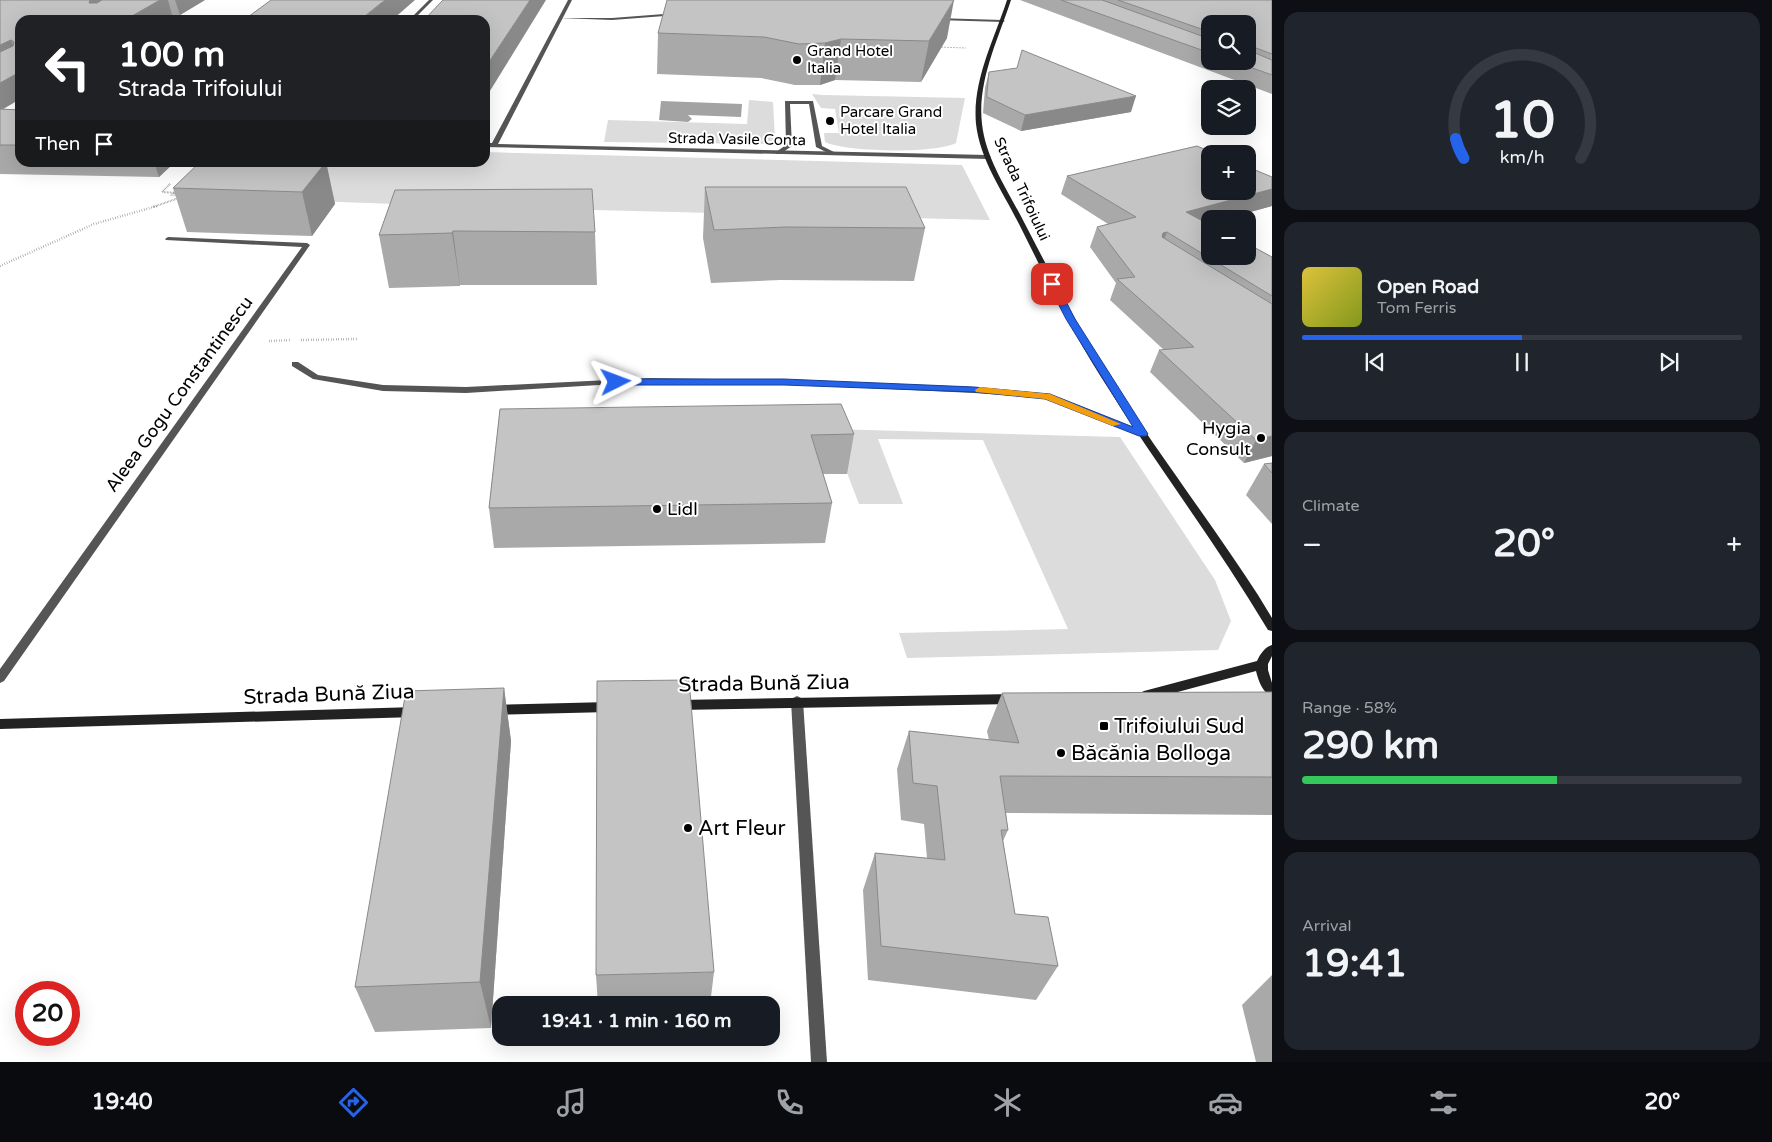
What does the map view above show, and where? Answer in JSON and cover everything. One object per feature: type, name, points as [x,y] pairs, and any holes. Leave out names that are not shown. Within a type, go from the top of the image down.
[{"type":"street","points":[[416,15],[431,0]]},
{"type":"street","points":[[494,145],[570,0]]},
{"type":"street","name":"Strada Trifoiului","points":[[1009,0],[1003,21],[989,50],[978,113],[980,132],[988,157],[1071,319],[1143,434],[1232,561],[1272,627]]},
{"type":"street","points":[[561,18],[612,19],[681,14]]},
{"type":"street","points":[[932,19],[1003,21]]},
{"type":"street","points":[[778,153],[789,146],[787,102],[811,102],[819,147],[834,154]]},
{"type":"street","name":"Strada Vasile Conta","points":[[490,145],[988,157]]},
{"type":"street","name":"Aleea Gogu Constantinescu","points":[[0,678],[307,245],[168,239]]},
{"type":"street","points":[[296,364],[316,377],[383,388],[466,390],[649,380],[784,382],[974,390],[1046,396],[1143,434]]},
{"type":"street","points":[[1272,649],[1264,656],[1261,665],[1262,675],[1272,692]]},
{"type":"street","points":[[1178,700],[1134,697],[1261,665]]},
{"type":"street","name":"Strada Bună Ziua","points":[[668,705],[1023,698]]},
{"type":"street","points":[[797,701],[819,1062]]},
{"type":"street","points":[[479,710],[618,707]]},
{"type":"street","name":"Strada Bună Ziua","points":[[0,724],[429,711]]},
{"type":"path","points":[[937,47],[989,50]]},
{"type":"path","points":[[170,184],[162,192],[180,193]]},
{"type":"path","points":[[0,266],[94,224],[179,198]]},
{"type":"shaded area","points":[[812,94],[965,98],[956,143],[945,147],[929,149],[870,150],[825,142],[824,133],[839,133],[835,109],[821,108]]},
{"type":"shaded area","points":[[749,100],[773,102],[775,139],[764,144],[604,142],[608,120],[747,124]]},
{"type":"shaded area","points":[[661,101],[742,104],[741,117],[688,115],[692,119],[688,122],[659,120]]},
{"type":"shaded area","points":[[490,152],[962,165],[990,220],[512,208],[169,196],[198,167],[490,167]]},
{"type":"shaded area","points":[[830,429],[1120,437],[1215,580],[1231,621],[1218,650],[907,658],[899,633],[1068,629],[983,440],[878,439],[903,504],[859,504]]},
{"type":"building","points":[[0,0],[90,0],[89,3],[97,3],[102,0],[160,0],[134,15],[15,15],[15,75],[0,83],[0,52],[13,46],[14,42],[11,40],[0,45]]},
{"type":"building","points":[[271,0],[385,0],[366,15],[251,15]]},
{"type":"building","points":[[443,0],[530,0],[490,60],[490,15],[429,15]]},
{"type":"building","points":[[667,0],[954,0],[929,41],[841,39],[825,43],[799,44],[764,37],[658,33]]},
{"type":"building","points":[[1061,0],[1102,0],[1201,36],[1201,50]]},
{"type":"building","points":[[1118,0],[1272,0],[1272,54],[1256,48],[1256,15],[1201,15],[1201,29]]},
{"type":"building","points":[[1022,50],[1136,96],[1025,115],[987,97],[989,72],[1017,68]]},
{"type":"building","points":[[1256,53],[1272,60],[1272,75],[1256,69]]},
{"type":"building","points":[[0,109],[15,110],[15,145],[0,145]]},
{"type":"building","points":[[1197,146],[1201,148],[1201,200],[1231,200],[1186,212],[1201,220],[1201,253],[1167,232],[1163,233],[1162,237],[1201,261],[1201,265],[1208,265],[1272,304],[1272,436],[1256,440],[1159,350],[1194,347],[1117,279],[1135,277],[1097,227],[1136,217],[1067,176]]},
{"type":"building","points":[[195,167],[322,167],[302,192],[173,188]]},
{"type":"building","points":[[1256,170],[1272,177],[1272,189],[1256,193]]},
{"type":"building","points":[[705,187],[906,187],[925,228],[786,227],[714,230]]},
{"type":"building","points":[[592,189],[595,232],[453,231],[452,233],[379,235],[395,190]]},
{"type":"building","points":[[1256,248],[1272,257],[1272,296],[1221,265],[1256,265]]},
{"type":"building","points":[[841,404],[854,434],[811,435],[832,503],[489,508],[500,409]]},
{"type":"building","points":[[1272,463],[1272,473],[1264,464]]},
{"type":"building","points":[[689,680],[714,972],[596,975],[597,681]]},
{"type":"building","points":[[504,688],[480,982],[355,987],[406,691]]},
{"type":"building","points":[[1272,692],[1272,777],[1000,776],[1008,830],[1001,830],[1015,914],[1048,917],[1058,966],[881,946],[875,853],[945,860],[937,786],[913,783],[909,731],[1019,743],[1002,693]]},
{"type":"slow traffic","points":[[980,390],[1046,396],[1116,424]]},
{"type":"place","name":"Grand Hotel Italia","points":[[797,60]]},
{"type":"place","name":"Parcare Grand Hotel Italia","points":[[830,121]]},
{"type":"place","name":"Hygia Consult","points":[[1261,438]]},
{"type":"place","name":"Lidl","points":[[657,509]]},
{"type":"place","name":"Trifoiului Sud","points":[[1104,726]]},
{"type":"place","name":"Băcănia Bolloga","points":[[1061,753]]},
{"type":"place","name":"Art Fleur","points":[[688,828]]},
{"type":"route","points":[[616,382],[649,380],[784,382],[974,390],[1046,396],[1143,434],[1071,319],[1052,284]]}]
